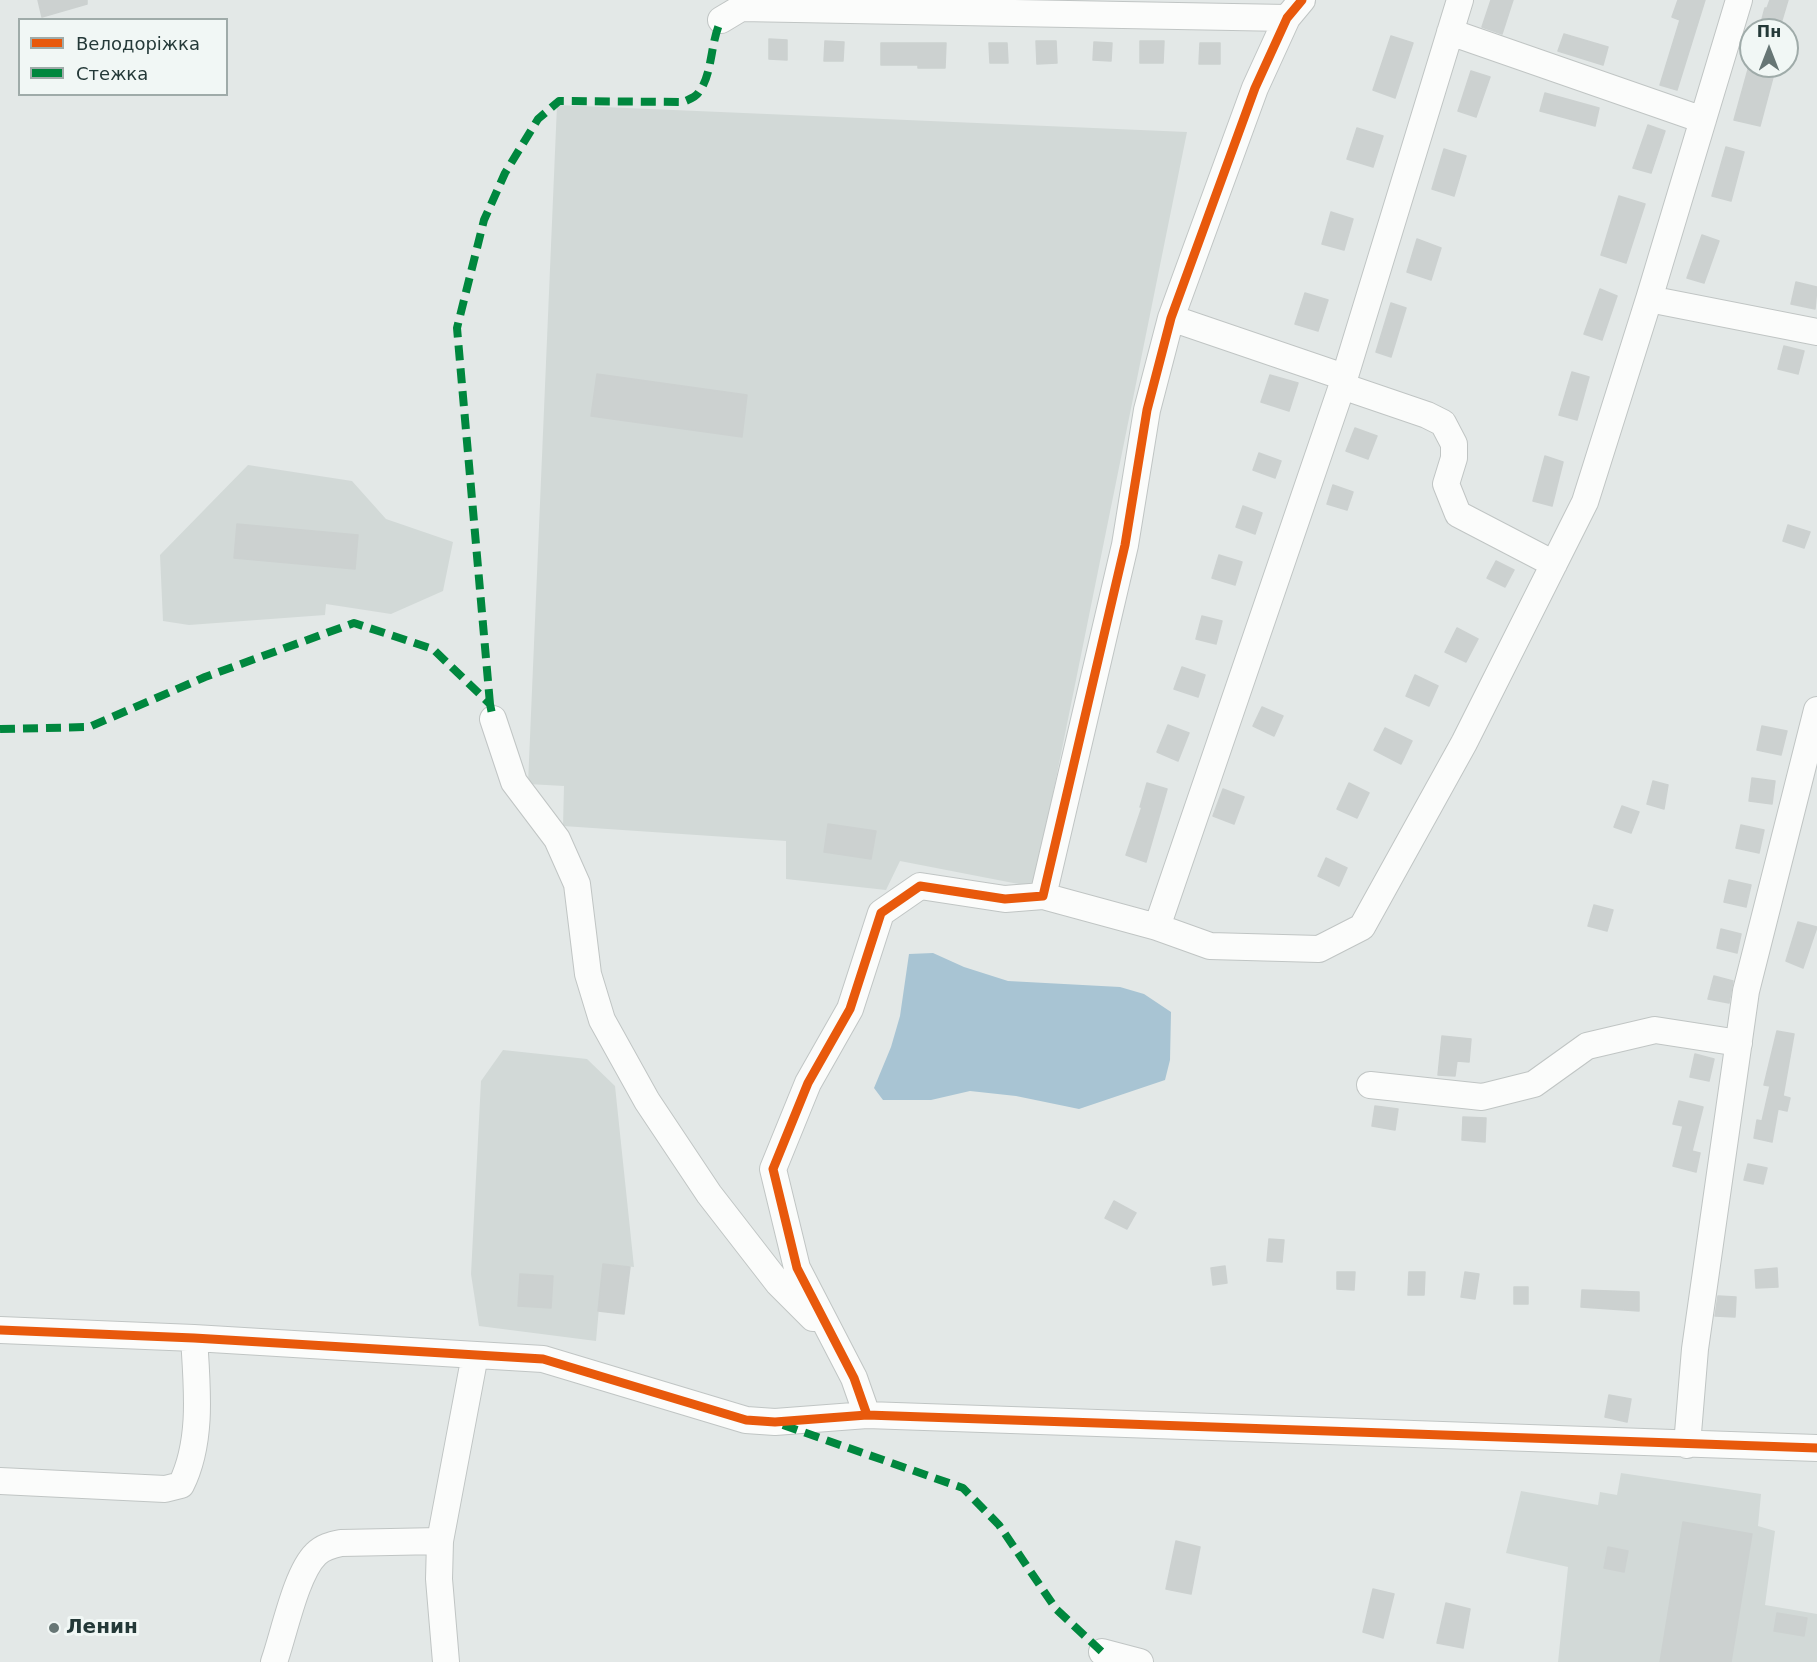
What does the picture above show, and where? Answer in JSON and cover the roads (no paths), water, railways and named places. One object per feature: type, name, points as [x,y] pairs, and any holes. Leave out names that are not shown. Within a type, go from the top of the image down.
[{"type":"street","points":[[1157,927],[1343,382],[1460,0]]},
{"type":"street","points":[[867,1415],[854,1378],[797,1268],[773,1169],[808,1083],[850,1009],[881,913],[920,886],[1005,899],[1043,896],[1157,927],[1210,946],[1319,949],[1362,927],[1464,742],[1585,502],[1739,0]]},
{"type":"street","points":[[721,20],[741,8],[788,4],[1294,9],[1255,88],[1171,318],[1148,410],[1125,545],[1043,896]]},
{"type":"street","points":[[1450,32],[1703,120]]},
{"type":"street","points":[[1649,299],[1817,332]]},
{"type":"street","points":[[1171,318],[1343,382],[1443,423],[1454,444],[1454,458],[1446,484],[1458,514],[1554,564]]},
{"type":"street","points":[[1687,1445],[1695,1349],[1746,991],[1817,710]]},
{"type":"street","points":[[493,720],[514,782],[557,839],[577,884],[588,974],[602,1020],[646,1101],[709,1194],[778,1283],[832,1338]]},
{"type":"street","points":[[1370,1085],[1482,1097],[1534,1084],[1587,1046],[1656,1030],[1738,1043]]},
{"type":"street","points":[[0,1330],[194,1338],[543,1359],[746,1420],[775,1422],[867,1415],[1817,1448]]},
{"type":"street","points":[[0,1481],[165,1489],[181,1485],[189,1470],[193,1450],[198,1390],[194,1338]]},
{"type":"street","points":[[446,1662],[439,1579],[440,1541],[475,1355]]},
{"type":"street","points":[[274,1662],[304,1571],[314,1555],[325,1547],[341,1543],[440,1541]]},
{"type":"street","points":[[1102,1652],[1140,1662]]},
{"type":"water","points":[[933,953],[964,967],[1008,981],[1120,987],[1144,994],[1171,1012],[1170,1060],[1165,1080],[1079,1109],[1016,1096],[970,1091],[931,1100],[883,1100],[874,1088],[891,1047],[900,1016],[909,954]]},
{"type":"place","name":"Ленин","points":[[54,1628]]}]
